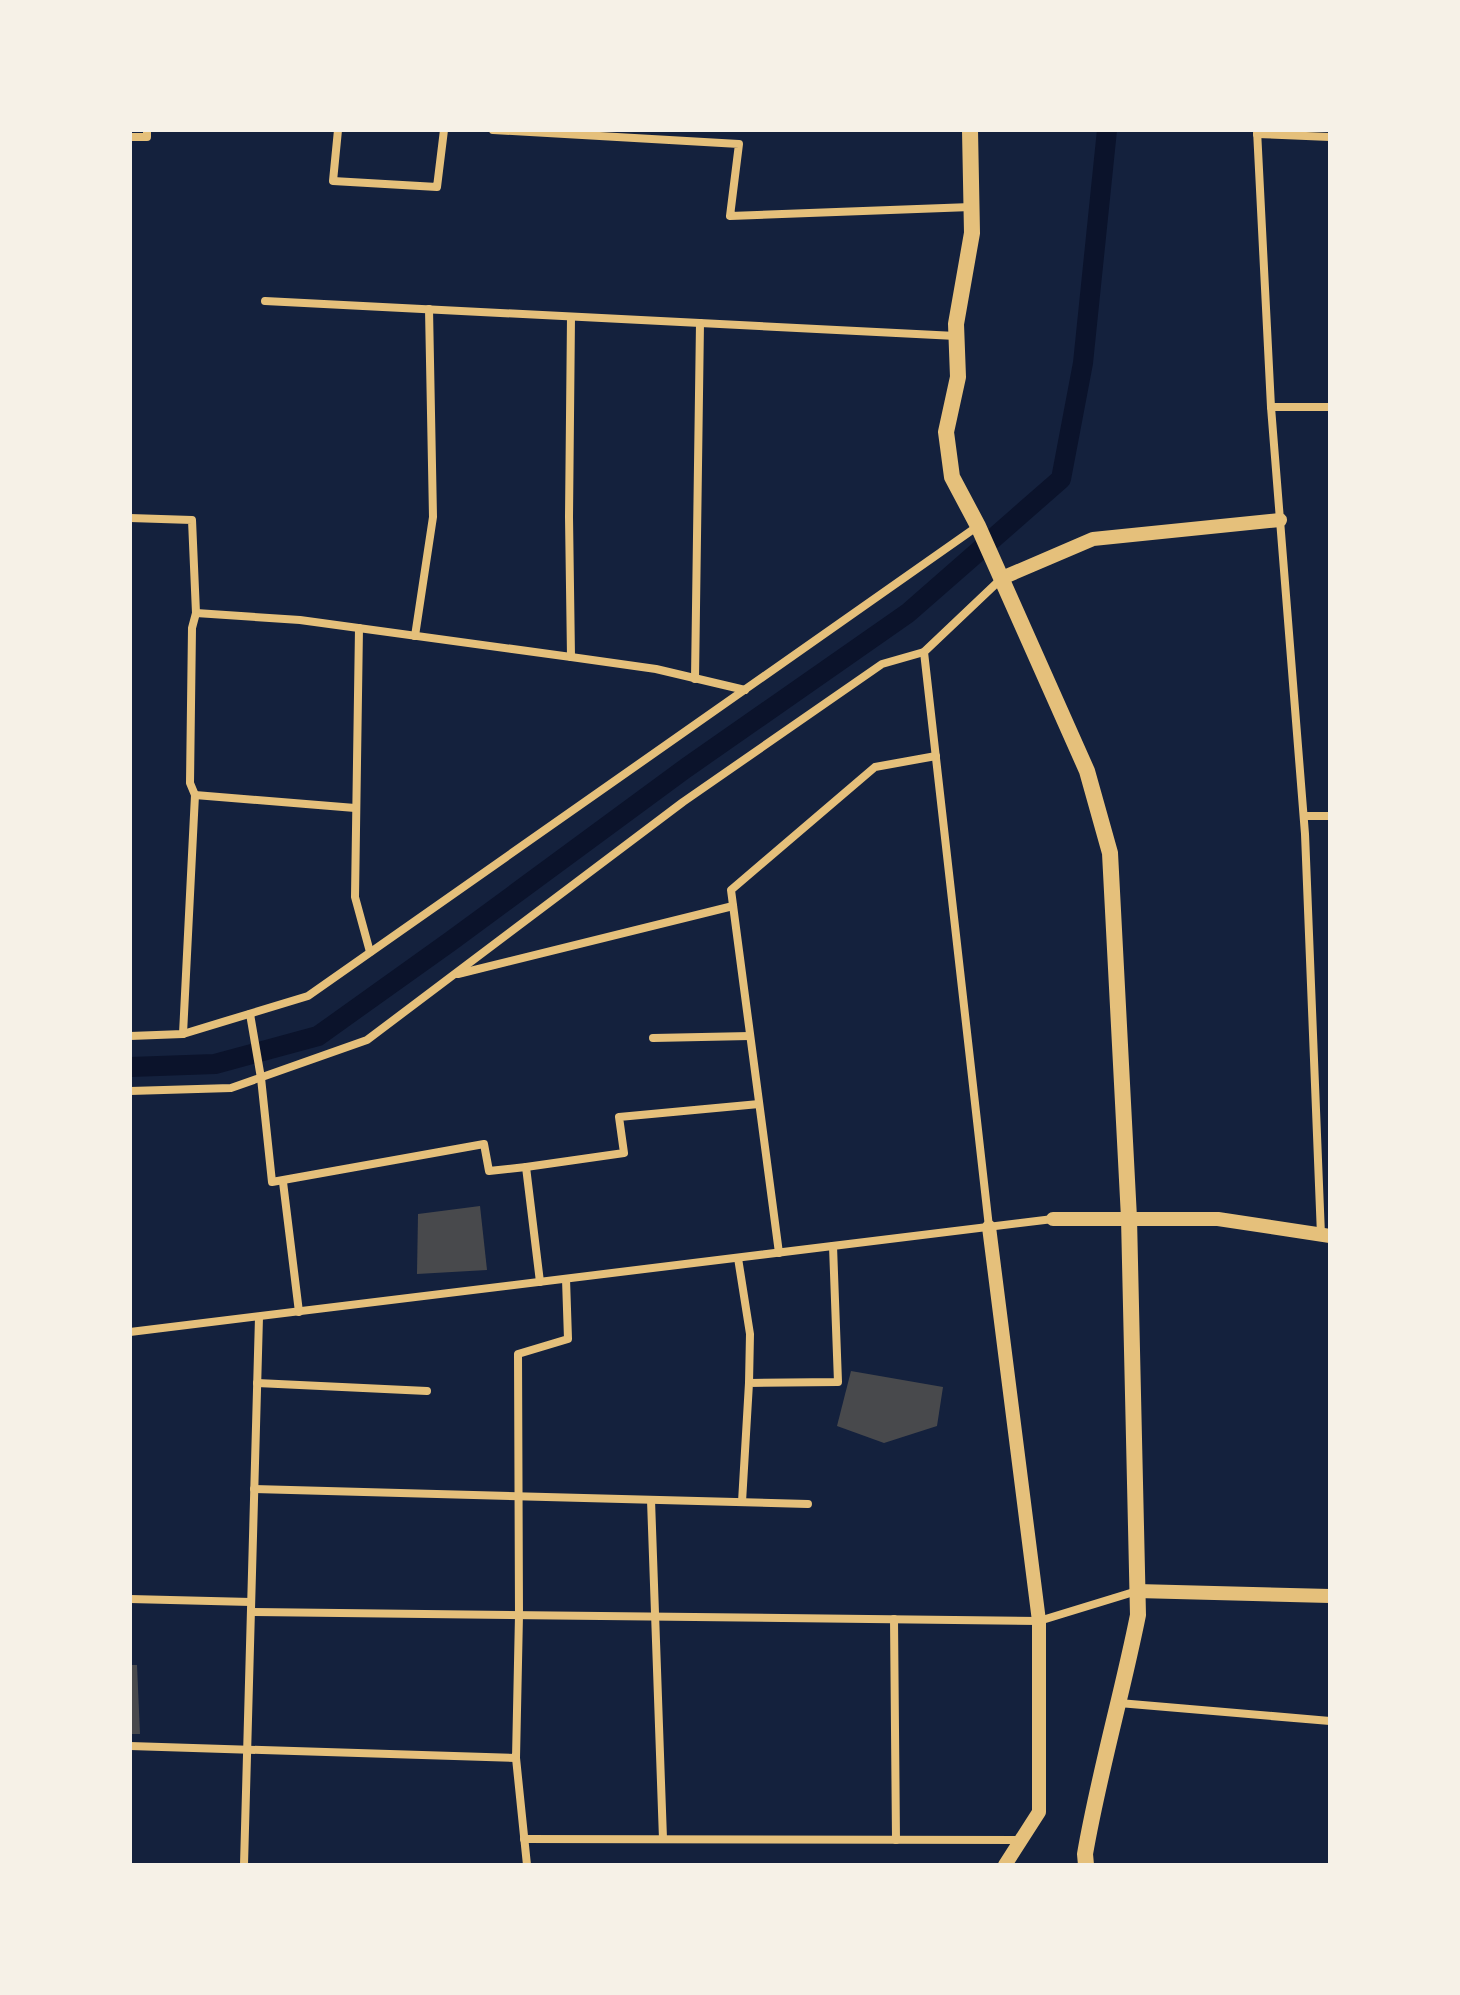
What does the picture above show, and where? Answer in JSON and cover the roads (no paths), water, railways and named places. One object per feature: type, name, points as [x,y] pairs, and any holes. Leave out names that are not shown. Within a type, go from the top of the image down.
[{"type":"main road","points":[[970,130],[972,233],[956,324],[958,377],[946,432],[952,477],[1002,578],[1087,771],[1110,853],[1129,1218],[1138,1615],[1097,1786],[1085,1854],[1086,1865]]},
{"type":"street","points":[[130,137],[147,137],[147,130]]},
{"type":"street","points":[[338,130],[333,181],[437,187],[444,130]]},
{"type":"street","points":[[493,130],[739,144],[730,216],[971,207]]},
{"type":"street","points":[[130,1332],[1053,1219],[1218,1219],[1326,1236],[1304,816],[1271,407],[1257,132],[1330,137]]},
{"type":"street","points":[[265,301],[957,336]]},
{"type":"street","points":[[415,636],[433,517],[429,309]]},
{"type":"street","points":[[571,317],[571,657]]},
{"type":"street","points":[[695,679],[700,323]]},
{"type":"street","points":[[1271,407],[1330,407]]},
{"type":"street","points":[[130,518],[192,520],[196,613],[192,628],[190,783],[195,795],[183,1034]]},
{"type":"street","points":[[130,1091],[231,1088],[367,1040],[683,802],[882,664],[924,652],[1002,578],[1093,539],[1280,520]]},
{"type":"street","points":[[130,1036],[183,1034],[308,996],[978,526]]},
{"type":"street","points":[[196,613],[300,620],[571,657],[656,669],[745,690]]},
{"type":"street","points":[[359,628],[355,897],[370,952]]},
{"type":"street","points":[[924,652],[989,1227],[1039,1621],[1039,1812],[1005,1865]]},
{"type":"street","points":[[779,1253],[731,890],[875,767],[936,756]]},
{"type":"street","points":[[195,795],[355,808]]},
{"type":"street","points":[[1304,816],[1330,816]]},
{"type":"street","points":[[453,975],[733,906]]},
{"type":"street","points":[[250,1014],[261,1078],[272,1182],[484,1144],[489,1171],[624,1153],[619,1117],[759,1104]]},
{"type":"street","points":[[653,1038],[750,1036]]},
{"type":"street","points":[[526,1167],[540,1282]]},
{"type":"street","points":[[283,1182],[299,1312]]},
{"type":"street","points":[[749,1383],[838,1382],[833,1246]]},
{"type":"street","points":[[738,1258],[750,1334],[742,1502]]},
{"type":"street","points":[[527,1865],[516,1758],[518,1354],[568,1339],[566,1279]]},
{"type":"street","points":[[244,1865],[259,1317]]},
{"type":"street","points":[[257,1383],[427,1391]]},
{"type":"street","points":[[254,1489],[808,1504]]},
{"type":"street","points":[[651,1500],[663,1839]]},
{"type":"street","points":[[130,1599],[251,1607],[519,1615],[1039,1621],[1137,1591],[1330,1596]]},
{"type":"street","points":[[894,1619],[896,1840]]},
{"type":"street","points":[[1119,1703],[1330,1721]]},
{"type":"street","points":[[130,1746],[516,1758]]},
{"type":"street","points":[[524,1839],[1021,1840]]},
{"type":"waterway","points":[[130,1067],[215,1064],[318,1036],[686,768],[908,613],[1061,479],[1083,363],[1107,130]]}]
